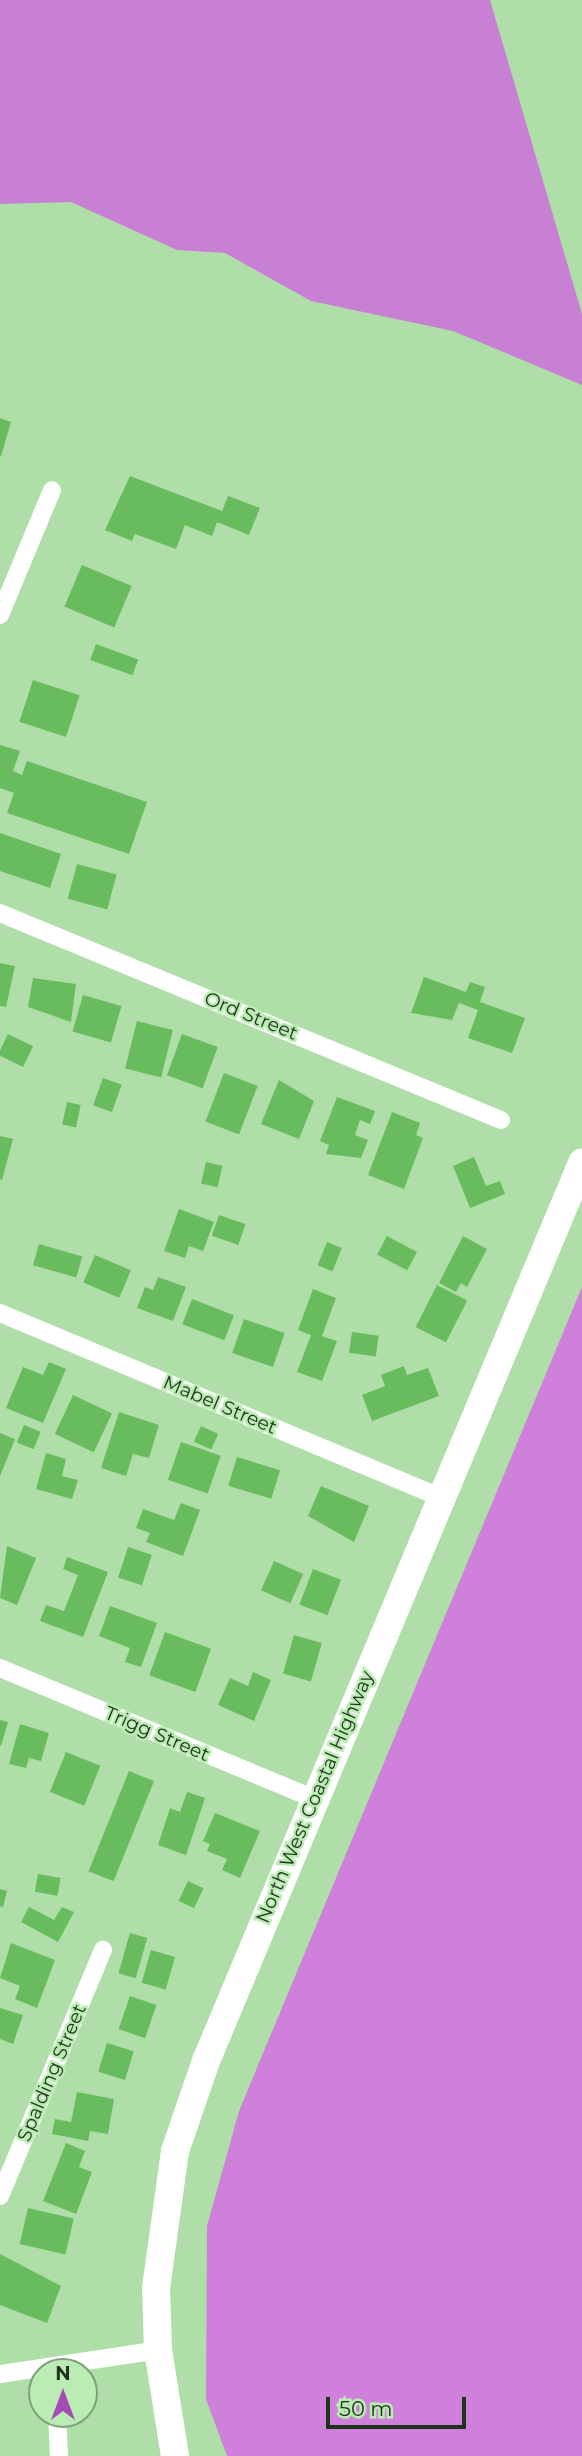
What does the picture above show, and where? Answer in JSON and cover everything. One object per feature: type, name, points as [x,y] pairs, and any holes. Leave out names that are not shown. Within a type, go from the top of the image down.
[{"type":"highway","name":"North West Coastal Highway","points":[[175,2456],[158,2350],[162,2216],[175,2151],[314,1800],[582,1163]]},
{"type":"street","points":[[0,615],[52,490]]},
{"type":"street","name":"Ord Street","points":[[0,913],[501,1120]]},
{"type":"street","name":"Mabel Street","points":[[0,1313],[440,1497]]},
{"type":"street","name":"Trigg Street","points":[[0,1668],[314,1800]]},
{"type":"street","name":"Spalding Street","points":[[0,2196],[103,1951]]},
{"type":"street","points":[[98,2361],[158,2350]]},
{"type":"street","points":[[0,2374],[28,2371]]},
{"type":"street","points":[[58,2428],[59,2456]]},
{"type":"shaded area","points":[[0,0],[490,0],[582,314],[582,385],[453,331],[311,301],[225,253],[177,250],[71,202],[0,204]]},
{"type":"shaded area","points":[[582,1287],[582,2456],[227,2456],[206,2399],[207,2226],[239,2111]]},
{"type":"building","points":[[0,418],[11,422],[1,456],[0,456]]},
{"type":"building","points":[[130,476],[222,511],[228,496],[260,508],[249,535],[217,522],[212,536],[185,525],[176,549],[135,534],[132,541],[105,530]]},
{"type":"building","points":[[82,565],[132,586],[114,628],[64,606]]},
{"type":"building","points":[[96,644],[138,659],[132,675],[90,660]]},
{"type":"building","points":[[33,680],[80,695],[66,737],[19,722]]},
{"type":"building","points":[[0,745],[20,751],[13,771],[22,775],[27,761],[147,802],[129,854],[7,813],[14,793],[0,788]]},
{"type":"building","points":[[0,833],[61,854],[50,888],[0,871]]},
{"type":"building","points":[[77,864],[117,875],[107,909],[68,899]]},
{"type":"building","points":[[0,963],[15,966],[6,1007],[0,1006]]},
{"type":"building","points":[[424,977],[466,992],[470,982],[485,987],[480,1002],[525,1018],[512,1053],[468,1038],[478,1010],[459,1003],[452,1020],[411,1013]]},
{"type":"building","points":[[33,978],[76,984],[71,1022],[28,1007]]},
{"type":"building","points":[[83,995],[121,1006],[111,1043],[73,1032]]},
{"type":"building","points":[[137,1021],[173,1030],[161,1077],[125,1069]]},
{"type":"building","points":[[8,1034],[33,1046],[23,1067],[0,1056]]},
{"type":"building","points":[[182,1034],[218,1047],[203,1088],[167,1075]]},
{"type":"building","points":[[224,1073],[258,1086],[239,1134],[205,1122]]},
{"type":"building","points":[[103,1078],[122,1085],[112,1112],[93,1105]]},
{"type":"building","points":[[279,1080],[314,1101],[299,1139],[261,1124]]},
{"type":"building","points":[[337,1097],[375,1111],[370,1124],[360,1120],[355,1135],[368,1140],[361,1158],[326,1154],[329,1145],[320,1141]]},
{"type":"building","points":[[67,1102],[81,1105],[76,1127],[62,1124]]},
{"type":"building","points":[[392,1112],[420,1123],[416,1135],[423,1138],[404,1189],[368,1175]]},
{"type":"building","points":[[0,1136],[13,1139],[2,1180],[0,1179]]},
{"type":"building","points":[[474,1157],[486,1186],[500,1181],[505,1194],[470,1208],[453,1166]]},
{"type":"building","points":[[206,1162],[223,1166],[218,1187],[201,1183]]},
{"type":"building","points":[[179,1209],[214,1222],[203,1251],[189,1246],[185,1258],[164,1251]]},
{"type":"building","points":[[219,1215],[245,1224],[238,1245],[212,1236]]},
{"type":"building","points":[[387,1236],[417,1252],[407,1271],[377,1255]]},
{"type":"building","points":[[463,1236],[487,1249],[467,1287],[461,1283],[456,1292],[439,1283]]},
{"type":"building","points":[[327,1242],[342,1248],[332,1271],[318,1265]]},
{"type":"building","points":[[39,1244],[82,1256],[76,1278],[33,1265]]},
{"type":"building","points":[[95,1255],[131,1270],[119,1298],[83,1283]]},
{"type":"building","points":[[158,1277],[186,1287],[173,1321],[137,1308],[145,1287],[153,1290]]},
{"type":"building","points":[[437,1285],[467,1300],[446,1342],[416,1327]]},
{"type":"building","points":[[313,1289],[336,1298],[322,1336],[337,1341],[322,1381],[297,1372],[311,1335],[298,1330]]},
{"type":"building","points":[[192,1299],[234,1315],[224,1340],[182,1324]]},
{"type":"building","points":[[244,1319],[285,1333],[273,1367],[232,1353]]},
{"type":"building","points":[[352,1332],[379,1336],[376,1357],[349,1353]]},
{"type":"building","points":[[49,1362],[66,1369],[43,1423],[6,1408],[23,1367],[43,1375]]},
{"type":"building","points":[[404,1366],[407,1375],[428,1368],[439,1396],[372,1421],[362,1395],[385,1386],[381,1375]]},
{"type":"building","points":[[73,1395],[112,1413],[94,1452],[55,1434]]},
{"type":"building","points":[[119,1412],[159,1425],[149,1458],[133,1454],[126,1476],[101,1468]]},
{"type":"building","points":[[24,1425],[41,1432],[34,1449],[17,1443]]},
{"type":"building","points":[[201,1426],[218,1434],[211,1449],[194,1441]]},
{"type":"building","points":[[0,1433],[15,1439],[0,1476]]},
{"type":"building","points":[[181,1442],[221,1456],[208,1493],[168,1480]]},
{"type":"building","points":[[46,1453],[66,1459],[62,1476],[78,1480],[72,1499],[36,1489]]},
{"type":"building","points":[[237,1457],[280,1470],[271,1499],[228,1486]]},
{"type":"building","points":[[321,1486],[369,1506],[354,1542],[308,1516]]},
{"type":"building","points":[[181,1503],[200,1510],[183,1556],[146,1542],[150,1533],[136,1528],[143,1509],[174,1520]]},
{"type":"building","points":[[7,1546],[36,1558],[17,1605],[0,1598]]},
{"type":"building","points":[[128,1547],[152,1555],[142,1585],[118,1577]]},
{"type":"building","points":[[67,1557],[108,1572],[83,1637],[40,1621],[46,1605],[64,1611],[78,1575],[63,1569]]},
{"type":"building","points":[[274,1561],[303,1574],[290,1603],[261,1590]]},
{"type":"building","points":[[313,1569],[341,1580],[327,1615],[299,1604]]},
{"type":"building","points":[[110,1606],[157,1623],[141,1667],[125,1662],[130,1648],[99,1636]]},
{"type":"building","points":[[165,1632],[211,1649],[195,1692],[149,1675]]},
{"type":"building","points":[[294,1635],[322,1643],[311,1681],[283,1673]]},
{"type":"building","points":[[253,1672],[271,1680],[254,1721],[218,1705],[230,1678],[248,1686]]},
{"type":"building","points":[[0,1720],[8,1722],[1,1746],[0,1745]]},
{"type":"building","points":[[20,1724],[49,1733],[41,1761],[29,1758],[26,1768],[9,1764]]},
{"type":"building","points":[[66,1752],[100,1766],[84,1806],[50,1792]]},
{"type":"building","points":[[129,1771],[154,1781],[114,1881],[89,1871]]},
{"type":"building","points":[[187,1792],[205,1798],[186,1855],[158,1845],[170,1808],[180,1812]]},
{"type":"building","points":[[215,1813],[260,1831],[240,1878],[222,1870],[227,1859],[207,1851],[210,1844],[203,1841]]},
{"type":"building","points":[[38,1874],[61,1878],[58,1896],[35,1892]]},
{"type":"building","points":[[188,1881],[203,1888],[194,1908],[179,1901]]},
{"type":"building","points":[[0,1889],[7,1891],[3,1907],[0,1906]]},
{"type":"building","points":[[29,1907],[54,1920],[62,1907],[74,1912],[58,1942],[21,1922]]},
{"type":"building","points":[[130,1933],[147,1938],[136,1978],[118,1973]]},
{"type":"building","points":[[11,1943],[55,1960],[37,2008],[15,1999],[20,1986],[0,1978]]},
{"type":"building","points":[[151,1950],[175,1957],[166,1990],[142,1983]]},
{"type":"building","points":[[130,1996],[156,2005],[145,2038],[119,2029]]},
{"type":"building","points":[[0,2008],[23,2015],[13,2044],[0,2039]]},
{"type":"building","points":[[107,2043],[134,2051],[125,2080],[98,2072]]},
{"type":"building","points":[[77,2092],[114,2099],[108,2134],[90,2131],[88,2141],[52,2134],[55,2119],[71,2122]]},
{"type":"building","points":[[66,2143],[85,2151],[79,2167],[92,2172],[76,2214],[43,2201]]},
{"type":"building","points":[[28,2208],[74,2219],[65,2255],[20,2244]]},
{"type":"building","points":[[0,2254],[61,2286],[47,2323],[0,2305]]}]
